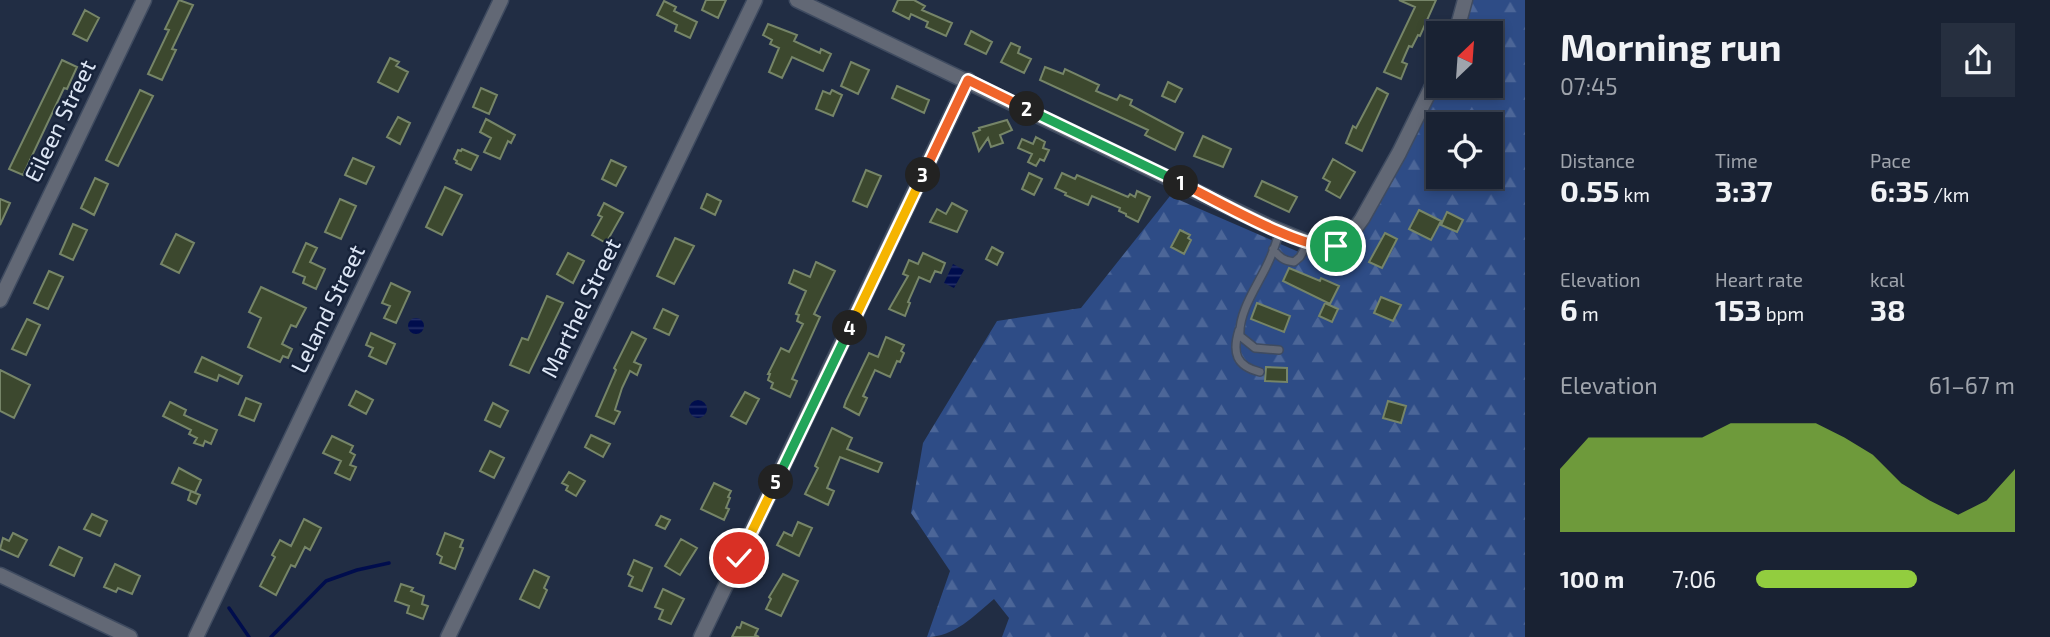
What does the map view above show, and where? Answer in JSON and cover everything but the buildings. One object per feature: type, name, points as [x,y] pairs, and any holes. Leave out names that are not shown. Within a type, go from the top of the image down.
[{"type":"street","name":"Eileen Street","points":[[0,300],[144,0]]},
{"type":"street","name":"Leland Street","points":[[196,637],[501,0]]},
{"type":"street","name":"Marthel Street","points":[[448,637],[755,0]]},
{"type":"street","points":[[797,0],[1280,231],[1308,243],[1332,248],[1351,235],[1399,153],[1426,98]]},
{"type":"street","points":[[1459,21],[1465,0]]},
{"type":"street","points":[[701,637],[968,80]]},
{"type":"street","points":[[0,575],[130,637]]},
{"type":"lane","points":[[1260,372],[1243,365],[1235,347],[1242,318],[1280,231]]},
{"type":"lane","points":[[1273,249],[1278,256],[1294,262],[1308,243]]},
{"type":"lane","points":[[1240,330],[1240,336],[1255,348],[1279,350]]},
{"type":"green space","points":[[1466,0],[1525,0],[1525,637],[1002,637],[1009,618],[994,599],[955,629],[927,637],[950,571],[911,513],[923,443],[997,321],[1081,308],[1170,196],[1331,266],[1407,153],[1432,98],[1503,98],[1503,21],[1458,21]]},
{"type":"shaded area","points":[[953,264],[964,270],[954,288],[944,283]]},
{"type":"shaded area","points":[[413,318],[419,318],[424,326],[422,332],[413,334],[408,329],[408,323]]},
{"type":"shaded area","points":[[698,400],[704,403],[707,409],[704,415],[698,418],[692,415],[689,409],[692,403]]},
{"type":"waterway","points":[[271,637],[326,581],[389,563]]},
{"type":"waterway","points":[[229,608],[249,637]]},
{"type":"route","points":[[739,558],[968,80],[1266,225],[1322,248],[1336,246]]}]
